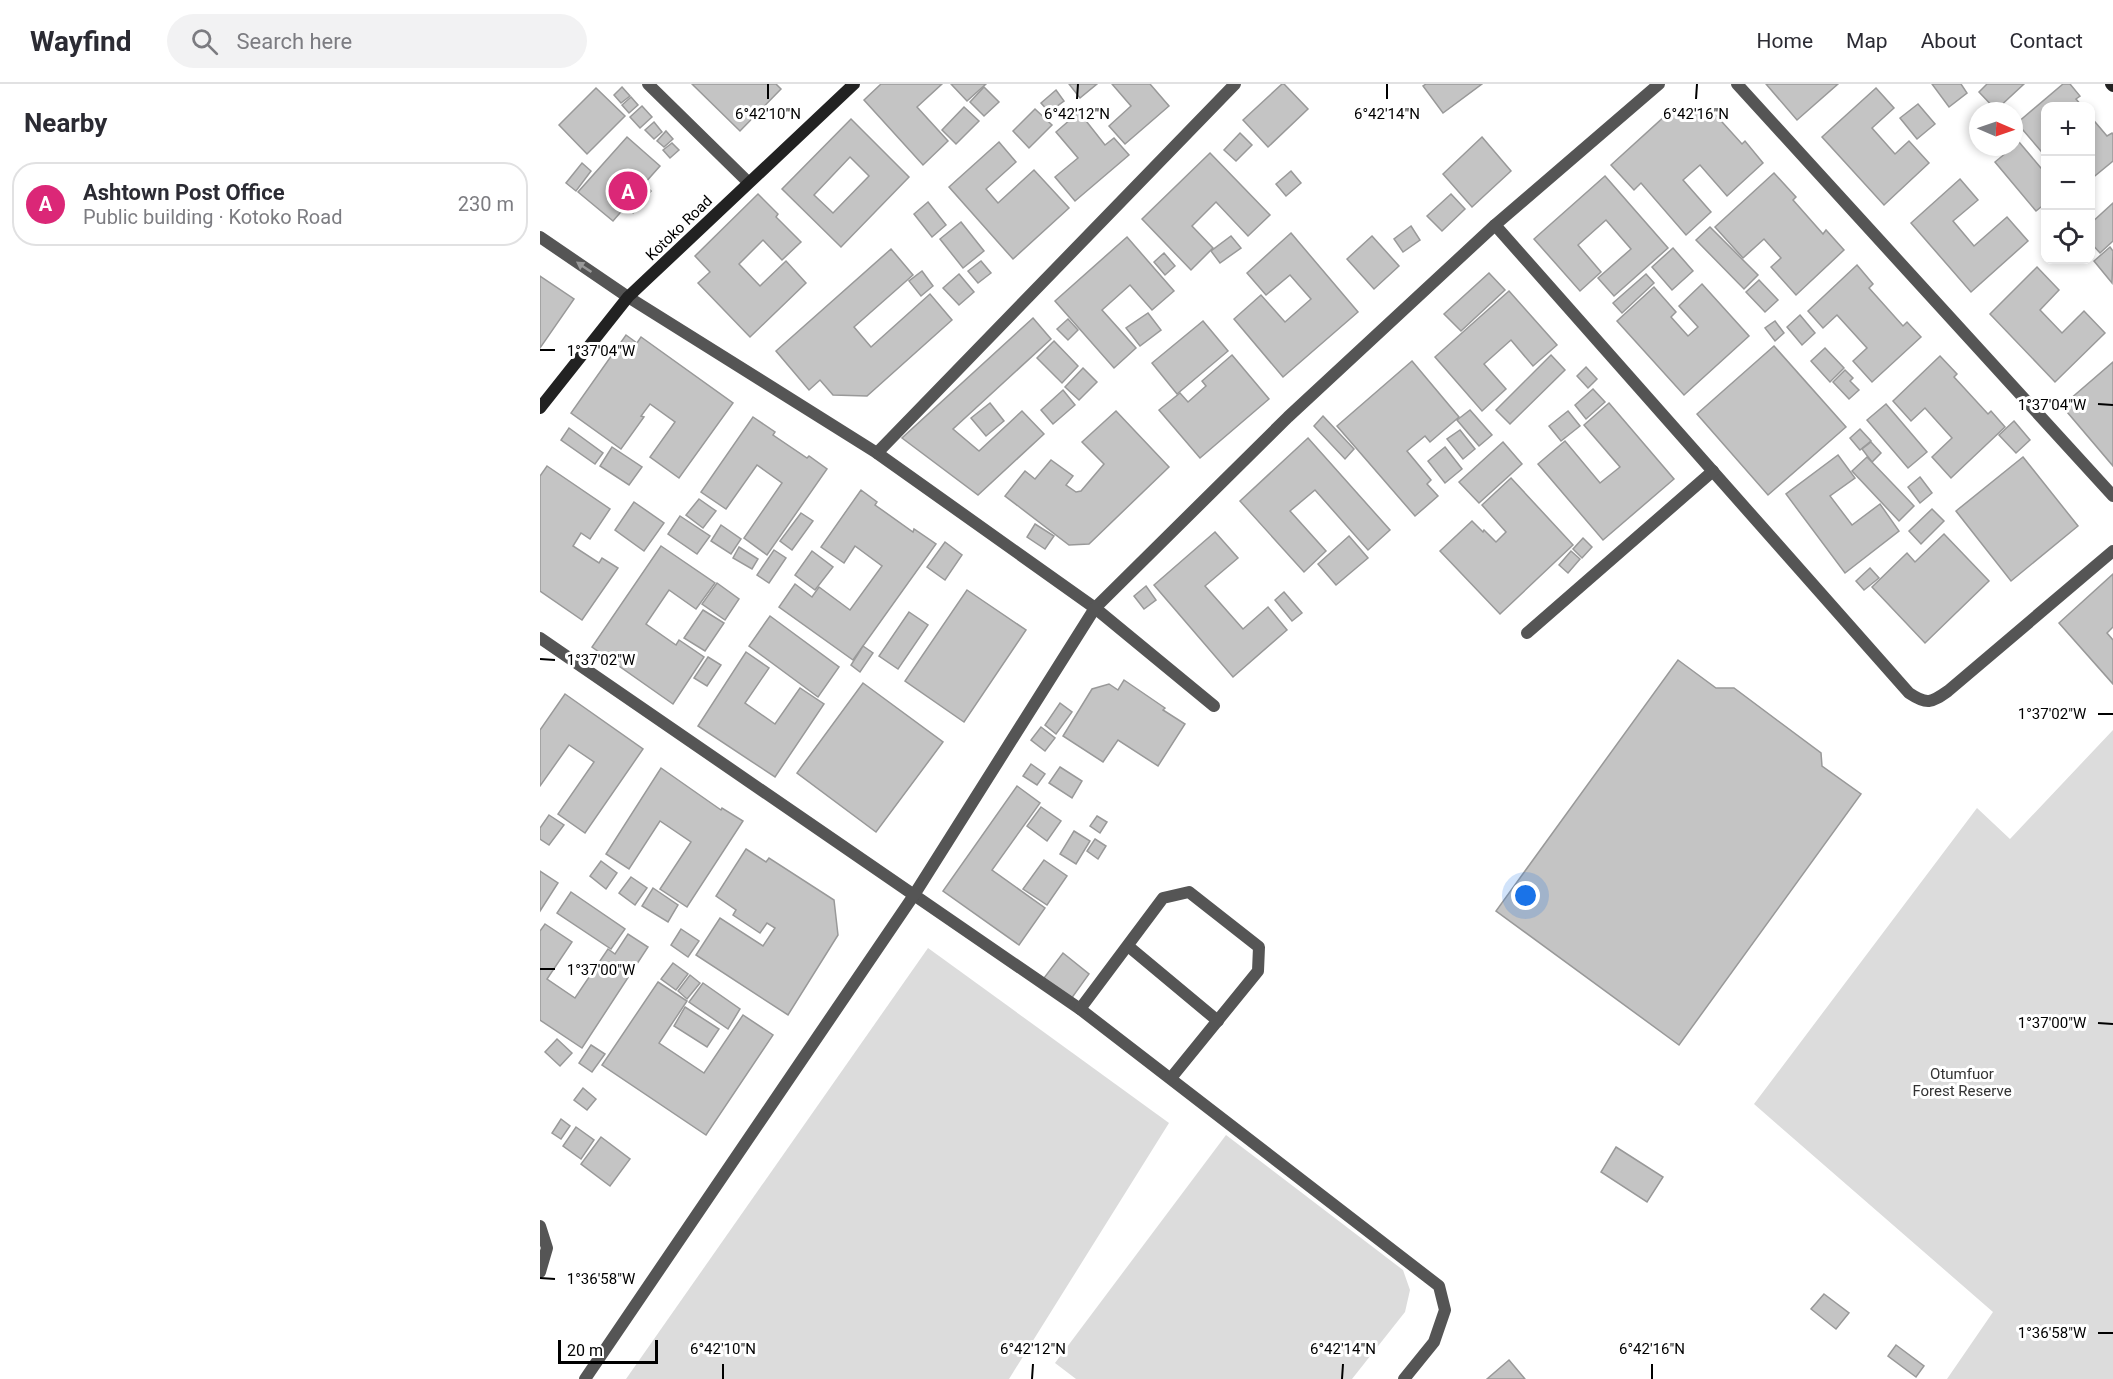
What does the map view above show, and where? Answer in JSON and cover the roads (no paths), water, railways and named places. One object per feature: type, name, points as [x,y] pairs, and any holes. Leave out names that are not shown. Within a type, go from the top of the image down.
[{"type":"street","points":[[648,84],[748,182]]},
{"type":"street","name":"Kotoko Road","points":[[540,408],[628,297],[854,84]]},
{"type":"street","points":[[877,453],[1235,84]]},
{"type":"street","points":[[585,1379],[914,895],[1095,608],[1288,417],[1496,225],[1659,84]]},
{"type":"street","points":[[1737,84],[2113,496]]},
{"type":"street","points":[[1496,225],[1909,693],[1922,702],[1935,700],[1948,691],[2113,551]]},
{"type":"street","points":[[540,237],[628,297],[877,453],[1095,608],[1214,706]]},
{"type":"street","points":[[1527,633],[1713,471]]},
{"type":"street","points":[[540,638],[1080,1009],[1439,1286],[1445,1311],[1434,1342],[1404,1379]]},
{"type":"street","points":[[1080,1009],[1163,898],[1189,892],[1258,948],[1258,971],[1172,1078]]},
{"type":"street","points":[[1128,946],[1218,1021]]},
{"type":"street","points":[[540,1226],[547,1248],[540,1272]]},
{"type":"place","name":"Ashtown Post Office","points":[[628,191]]},
{"type":"park label","name":"Otumfuor Forest Reserve","points":[[1962,1082]]}]
